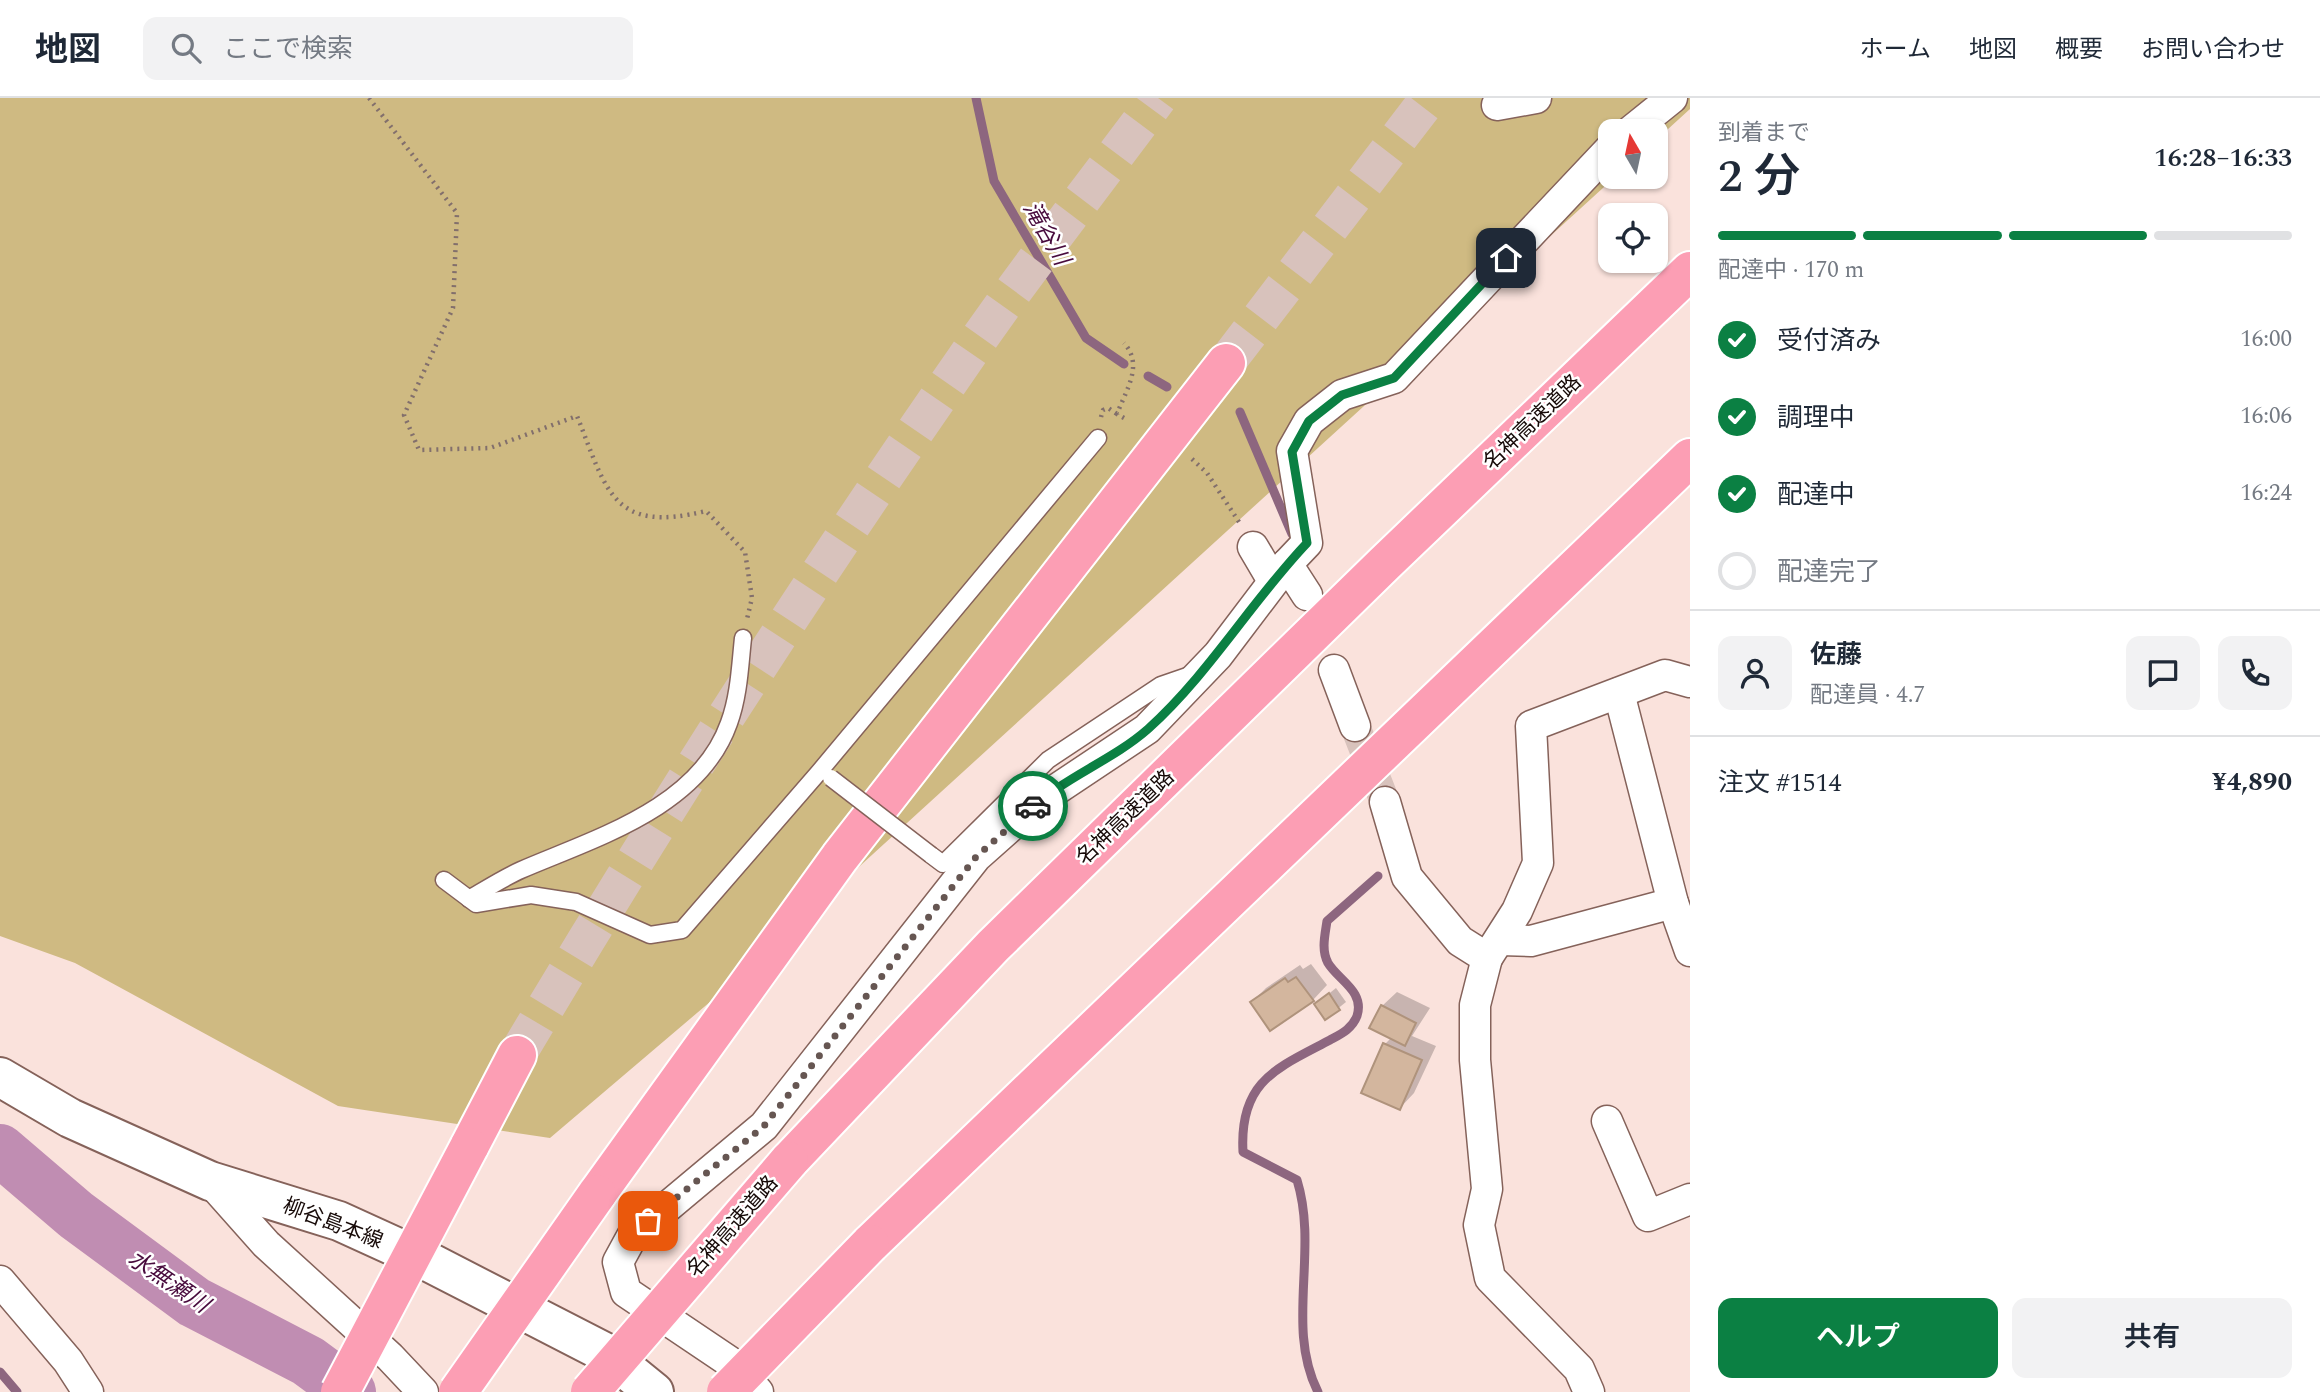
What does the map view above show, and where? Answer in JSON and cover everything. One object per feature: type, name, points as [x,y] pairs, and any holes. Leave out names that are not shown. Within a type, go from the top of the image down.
[{"type":"highway","name":"名神高速道路","points":[[590,1392],[789,1161],[993,946],[1374,573],[1690,271]]},
{"type":"highway","points":[[458,1392],[839,858],[1226,362]]},
{"type":"highway","points":[[726,1392],[870,1244],[1690,458]]},
{"type":"highway","points":[[340,1392],[517,1055]]},
{"type":"main road","name":"柳谷島本線","points":[[0,1077],[70,1118],[210,1181],[340,1221],[429,1262],[606,1353],[654,1392]]},
{"type":"street","points":[[1497,105],[1536,98]]},
{"type":"street","points":[[1647,119],[1672,98]]},
{"type":"street","points":[[758,1392],[733,1364],[626,1292],[618,1262],[636,1229],[660,1213],[764,1126],[976,857],[1039,801],[1147,729],[1202,671],[1280,572],[1307,543],[1292,452],[1309,421],[1342,395],[1394,378],[1598,162]]},
{"type":"street","points":[[1253,547],[1307,595]]},
{"type":"street","points":[[1334,670],[1355,726]]},
{"type":"street","points":[[1589,1392],[1579,1369],[1490,1278],[1479,1225],[1487,1189],[1475,1060],[1475,1005],[1494,949],[1538,863],[1531,726],[1665,675],[1690,682]]},
{"type":"street","points":[[1619,693],[1673,903],[1690,951]]},
{"type":"street","points":[[1385,802],[1407,877],[1460,941],[1494,949],[1673,903]]},
{"type":"street","points":[[1607,1121],[1648,1216],[1690,1199]]},
{"type":"street","points":[[210,1181],[266,1244],[390,1357],[423,1392]]},
{"type":"street","points":[[0,1281],[68,1361],[88,1392]]},
{"type":"lane","points":[[444,880],[476,904],[531,895],[576,902],[650,935],[682,930],[825,775],[1098,438]]},
{"type":"lane","points":[[469,899],[518,871],[585,845],[643,816],[709,761],[729,723],[739,679],[743,638]]},
{"type":"lane","points":[[825,775],[943,864],[1048,760],[1161,685],[1202,671]]},
{"type":"path","points":[[369,98],[457,213],[453,308],[404,415],[419,450],[490,448],[577,416],[606,488],[636,516],[671,519],[706,511],[745,552],[752,598],[743,638]]},
{"type":"path","points":[[1117,414],[1136,364],[1134,353],[1124,343]]},
{"type":"path","points":[[1108,408],[1124,418]]},
{"type":"path","points":[[1190,457],[1207,473],[1253,547]]},
{"type":"shaded area","points":[[0,98],[1690,98],[1690,109],[1668,129],[1668,119],[1598,119],[1598,189],[1602,189],[724,990],[550,1138],[338,1106],[75,963],[0,936]]},
{"type":"building","points":[[1296,977],[1314,1001],[1270,1031],[1250,1002],[1285,978],[1288,982]]},
{"type":"building","points":[[1329,993],[1340,1010],[1325,1020],[1314,1004]]},
{"type":"building","points":[[1381,1005],[1416,1023],[1405,1046],[1369,1028]]},
{"type":"building","points":[[1383,1043],[1422,1060],[1400,1110],[1361,1093]]},
{"type":"waterway","name":"滝谷川","points":[[976,98],[994,181],[1086,338],[1124,364]]},
{"type":"waterway","points":[[1148,376],[1167,387]]},
{"type":"waterway","points":[[1240,412],[1292,534]]},
{"type":"waterway","points":[[1318,1392],[1304,1341],[1305,1234],[1297,1180],[1243,1152],[1243,1128],[1247,1108],[1265,1080],[1293,1059],[1342,1033],[1355,1021],[1358,1007],[1354,993],[1332,969],[1326,958],[1324,942],[1327,921],[1378,876]]},
{"type":"waterway","name":"水無瀬川","points":[[0,1150],[76,1215],[194,1302],[308,1361],[350,1392]]},
{"type":"waterway","points":[[0,1372],[17,1392]]},
{"type":"tunnel","points":[[517,1055],[679,790],[848,530],[988,326],[1158,98]]},
{"type":"tunnel","points":[[1226,363],[1429,98]]},
{"type":"tunnel","points":[[1355,726],[1385,802]]},
{"type":"way so far","points":[[648,1221],[764,1126],[976,857],[1033,806]]},
{"type":"route","points":[[1033,806],[1147,729],[1218,654],[1273,581],[1307,543],[1292,452],[1309,421],[1342,395],[1394,378],[1506,258]]}]
